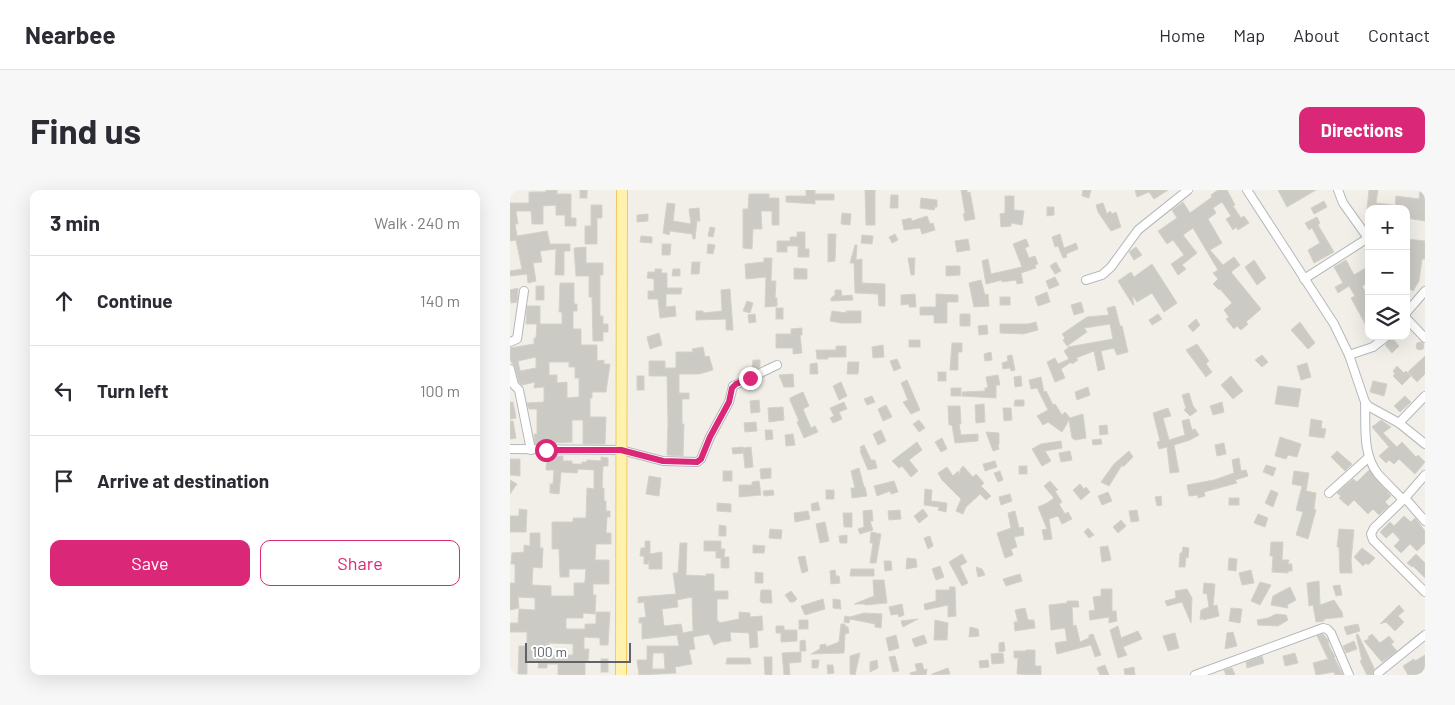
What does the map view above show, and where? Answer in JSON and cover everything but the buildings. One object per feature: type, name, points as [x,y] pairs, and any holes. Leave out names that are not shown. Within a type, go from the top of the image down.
[{"type":"main road","points":[[621,675],[622,190]]},
{"type":"street","points":[[1086,280],[1102,275],[1107,271],[1138,230],[1188,190]]},
{"type":"street","points":[[1247,190],[1334,324],[1350,356],[1368,406],[1399,423],[1425,444]]},
{"type":"street","points":[[1304,279],[1368,238],[1344,203],[1338,190]]},
{"type":"street","points":[[510,342],[517,339],[524,291]]},
{"type":"street","points":[[1410,308],[1425,291]]},
{"type":"street","points":[[1410,322],[1425,338]]},
{"type":"street","points":[[1350,356],[1373,347],[1382,340]]},
{"type":"street","points":[[510,449],[621,450],[663,461],[697,462],[701,459],[710,437],[729,402],[733,386],[777,365]]},
{"type":"street","points":[[510,368],[514,385],[519,390],[531,450]]},
{"type":"street","points":[[1399,423],[1425,396]]},
{"type":"street","points":[[1366,402],[1366,436],[1369,457],[1378,473],[1425,521]]},
{"type":"street","points":[[1329,493],[1369,457]]},
{"type":"street","points":[[1425,475],[1404,499],[1374,528],[1371,534],[1374,540],[1425,592]]},
{"type":"street","points":[[1196,675],[1323,628],[1327,629],[1331,634],[1349,675]]},
{"type":"street","points":[[1378,673],[1425,635]]},
{"type":"route","points":[[546,450],[621,450],[663,461],[697,462],[701,459],[710,437],[729,402],[733,386],[750,378]]}]
